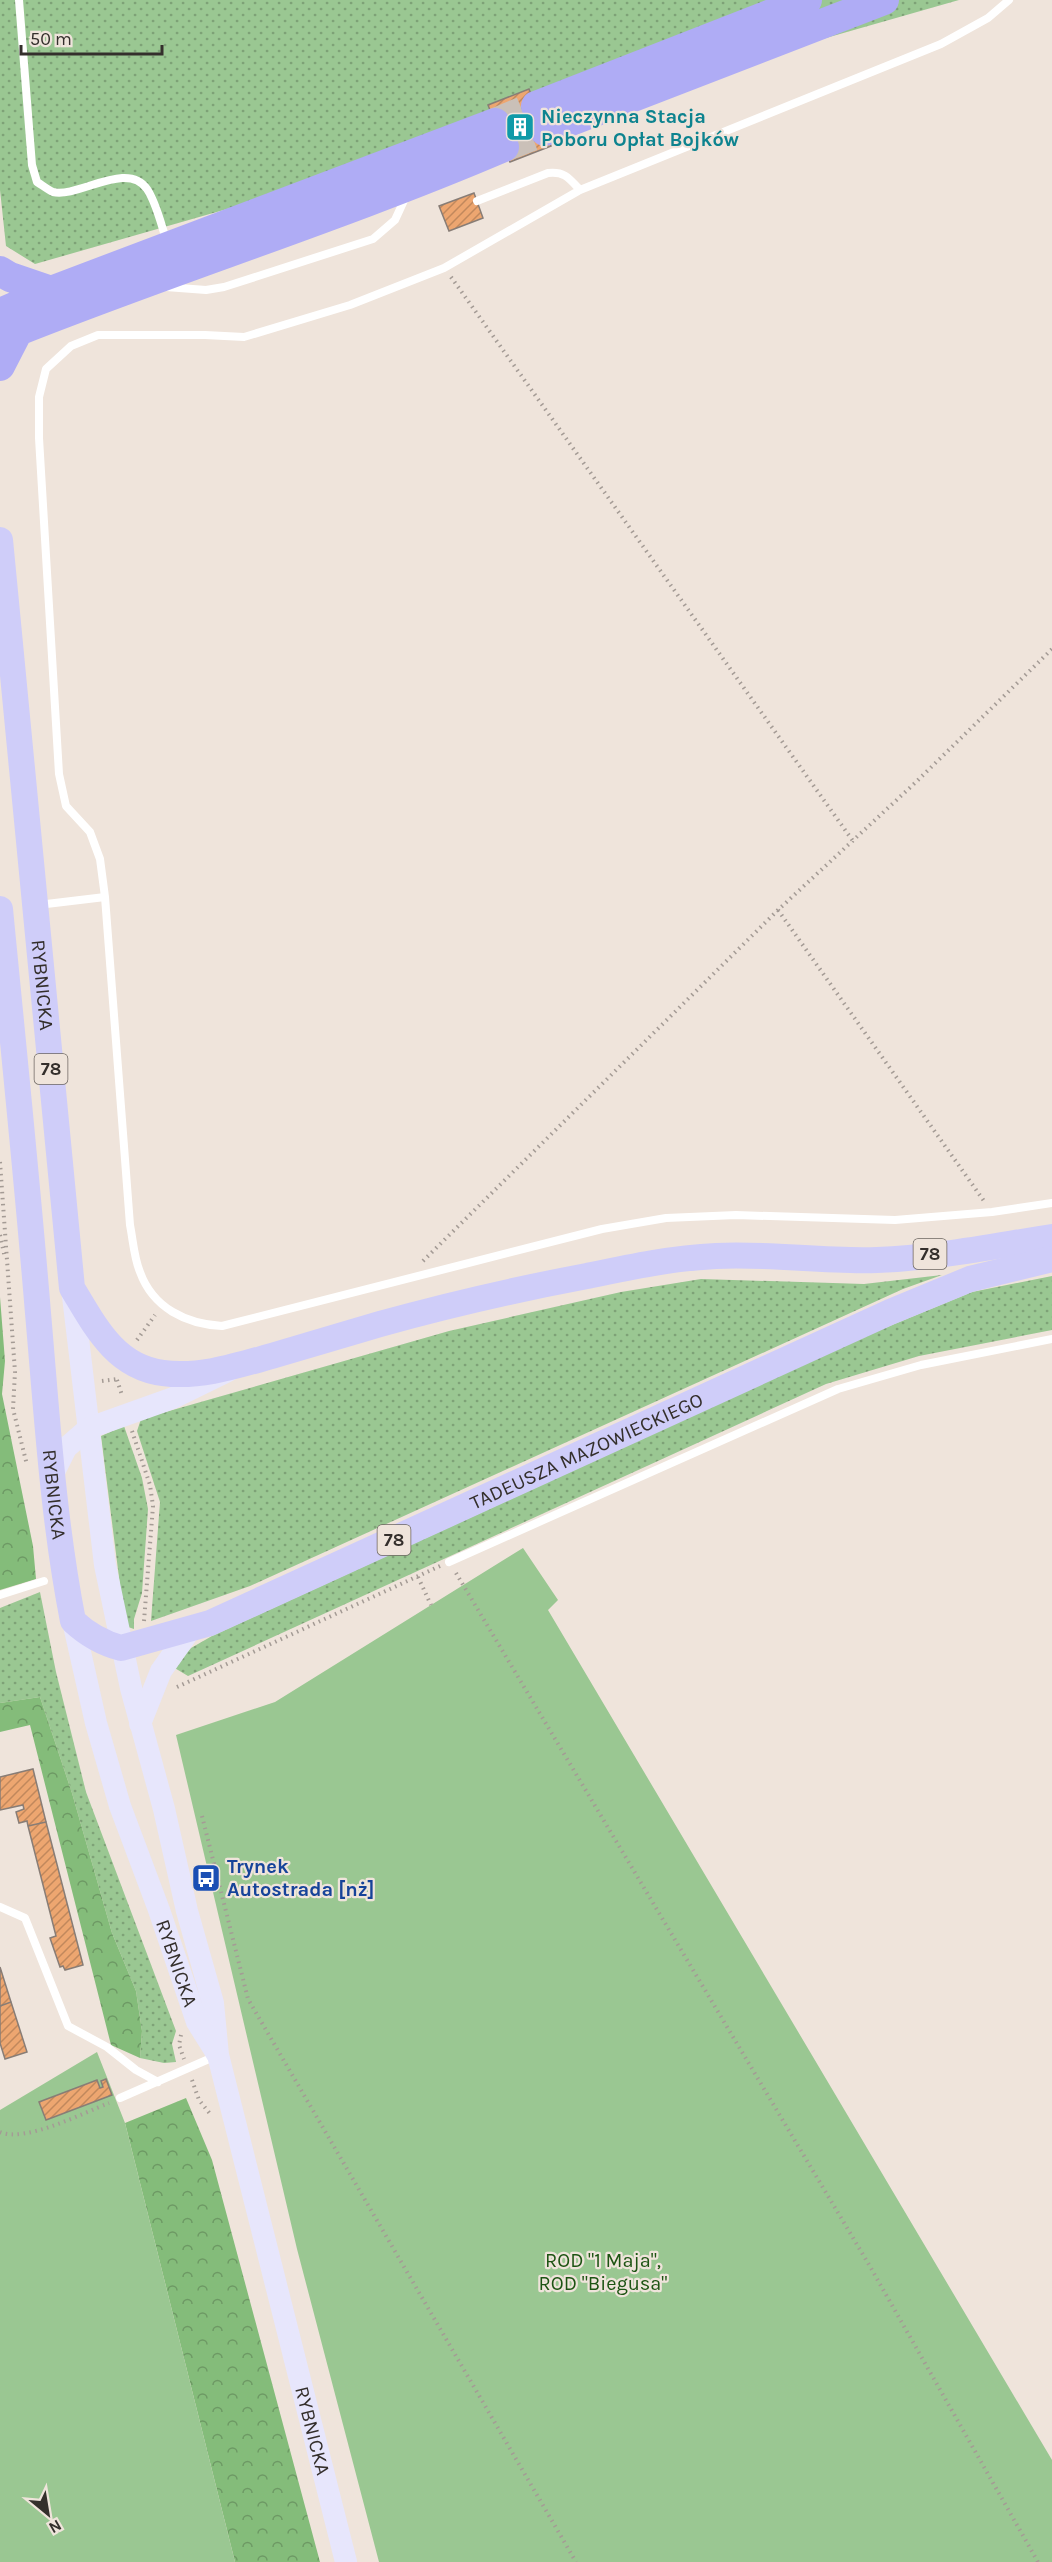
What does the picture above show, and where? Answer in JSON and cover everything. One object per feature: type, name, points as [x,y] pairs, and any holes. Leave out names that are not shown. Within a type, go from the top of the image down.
[{"type":"highway","points":[[807,0],[541,118],[884,0]]},
{"type":"highway","points":[[0,366],[6,324],[51,291],[169,248],[500,135],[411,184],[121,290],[6,324]]},
{"type":"highway","points":[[0,271],[10,277],[51,291]]},
{"type":"main road","name":"78","points":[[0,540],[35,905]]},
{"type":"main road","name":"RYBNICKA","points":[[35,905],[72,1288],[104,1555],[140,1724],[164,1809],[187,1911],[213,2003],[218,2055],[346,2562]]},
{"type":"main road","name":"RYBNICKA","points":[[0,909],[51,1478],[73,1621],[96,1723],[120,1806],[159,1910],[197,2022],[218,2055]]},
{"type":"main road","name":"78","points":[[72,1288],[103,1338],[117,1353],[134,1364],[169,1374],[203,1372],[237,1366],[404,1318],[526,1288],[647,1264],[735,1255],[877,1260],[983,1248],[1052,1237]]},
{"type":"main road","name":"TADEUSZA MAZOWIECKIEGO","points":[[122,1648],[190,1630],[224,1617],[890,1312],[970,1280],[1052,1259]]},
{"type":"main road","points":[[51,1478],[66,1448],[89,1428],[173,1398],[237,1366]]},
{"type":"main road","points":[[73,1621],[99,1641],[122,1648]]},
{"type":"main road","points":[[140,1724],[161,1671],[190,1630]]},
{"type":"lane","points":[[19,0],[32,165],[37,182],[52,192],[67,192],[125,178],[136,180],[146,187],[154,202],[169,248]]},
{"type":"lane","points":[[1010,0],[988,18],[941,44],[580,190],[444,268],[350,305],[244,338],[205,335],[98,335],[71,346],[46,369],[39,397],[39,438],[59,774],[66,806],[90,832],[99,859],[105,897],[130,1225],[139,1271],[148,1289],[163,1306],[181,1318],[201,1325],[222,1326],[602,1229],[666,1218],[736,1215],[895,1220],[992,1212],[1052,1203]]},
{"type":"lane","points":[[477,201],[548,173],[558,172],[567,175],[580,190]]},
{"type":"lane","points":[[35,905],[105,897]]},
{"type":"lane","points":[[449,1562],[838,1389],[921,1365],[1052,1339]]},
{"type":"lane","points":[[0,1595],[44,1581]]},
{"type":"lane","points":[[0,1907],[25,1918],[68,2026],[107,2047],[136,2070],[158,2082]]},
{"type":"lane","points":[[120,2098],[218,2055]]},
{"type":"path","points":[[444,268],[853,841]]},
{"type":"path","points":[[422,1276],[423,1259],[778,910],[916,782],[1052,649]]},
{"type":"path","points":[[778,910],[992,1212]]},
{"type":"path","points":[[0,1162],[7,1264],[0,1235]]},
{"type":"path","points":[[134,1346],[140,1332],[163,1306]]},
{"type":"path","points":[[96,1381],[118,1377],[126,1404]]},
{"type":"path","points":[[131,1427],[150,1485],[153,1506],[143,1628]]},
{"type":"path","points":[[177,1686],[449,1562],[868,2263],[1038,2562]]},
{"type":"path","points":[[418,1576],[431,1605]]},
{"type":"path","points":[[202,1816],[248,1999],[576,2562]]},
{"type":"path","points":[[0,2132],[7,2135],[25,2134],[120,2098]]},
{"type":"green space","points":[[0,0],[959,0],[35,264],[6,246],[0,190]]},
{"type":"green space","points":[[942,1275],[903,1289],[250,1586],[151,1621],[160,1502],[137,1431],[141,1419],[449,1331],[621,1292],[701,1279],[864,1284]]},
{"type":"green space","points":[[1052,1276],[1052,1330],[919,1356],[826,1384],[188,1676],[173,1667],[191,1648],[212,1636],[875,1332],[972,1292]]},
{"type":"green space","points":[[0,1297],[5,1361],[2,1394],[33,1546],[36,1579],[0,1590]]},
{"type":"green space","points":[[124,1426],[142,1478],[148,1509],[142,1593],[134,1619],[134,1629],[128,1627],[121,1593],[101,1436]]},
{"type":"green space","name":"ROD \"1 Maja\", ROD \"Biegusa\"","points":[[523,1548],[558,1600],[548,1610],[1052,2460],[1052,2562],[379,2562],[297,2249],[176,1735],[275,1702]]},
{"type":"green space","points":[[40,1592],[56,1672],[86,1792],[176,2031],[172,2044],[176,2062],[164,2063],[140,2058],[142,2031],[136,1991],[112,1933],[72,1793],[40,1697],[0,1703],[0,1608]]},
{"type":"green space","points":[[40,1697],[72,1793],[112,1933],[136,1991],[142,2031],[140,2058],[111,2045],[30,1725],[0,1732],[0,1703]]},
{"type":"green space","points":[[97,2052],[125,2123],[235,2562],[0,2562],[0,2110]]},
{"type":"green space","points":[[186,2098],[212,2160],[320,2562],[235,2562],[125,2123]]},
{"type":"building","name":"Nieczynna Stacja Poboru Opłat Bojków","points":[[529,89],[551,146],[510,162],[488,105]]},
{"type":"building","points":[[474,193],[483,218],[449,231],[439,206]]},
{"type":"building","points":[[33,1769],[46,1822],[28,1826],[27,1821],[19,1823],[16,1812],[24,1809],[23,1805],[0,1810],[0,1777]]},
{"type":"building","points":[[46,1822],[83,1965],[65,1970],[63,1966],[60,1967],[50,1938],[56,1936],[28,1826]]},
{"type":"building","points":[[0,1967],[11,2002],[0,2006]]},
{"type":"building","points":[[11,2002],[27,2052],[5,2059],[0,2043],[0,2006]]},
{"type":"building","points":[[106,2079],[112,2095],[46,2120],[39,2102],[97,2080],[100,2088],[103,2087],[101,2081]]},
{"type":"tunnel","points":[[495,123],[536,106]]},
{"type":"tunnel","points":[[504,147],[545,131]]},
{"type":"place","name":"Nieczynna Stacja Poboru Opłat Bojków","points":[[520,127]]},
{"type":"place","name":"Trynek Autostrada [nż]","points":[[206,1878]]}]
